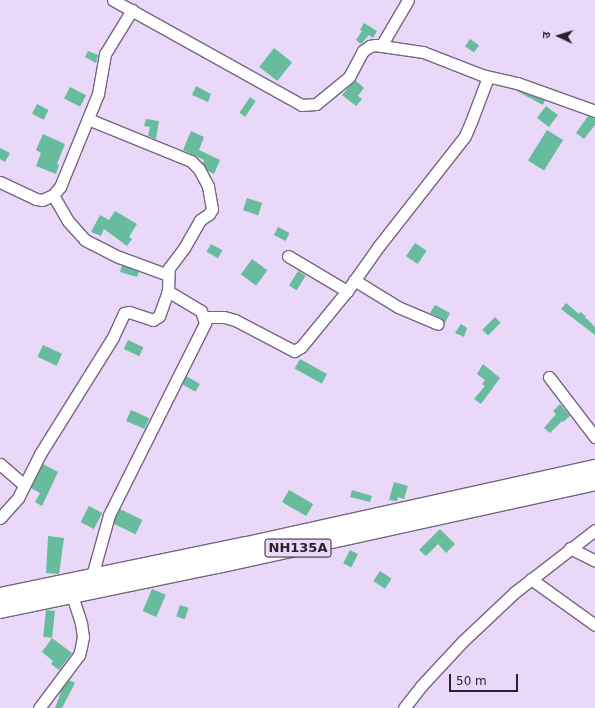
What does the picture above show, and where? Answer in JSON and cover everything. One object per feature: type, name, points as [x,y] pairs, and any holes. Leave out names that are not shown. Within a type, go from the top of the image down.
[{"type":"highway","name":"NH135A","points":[[0,596],[276,539],[595,468]]},
{"type":"highway","name":"NH135A","points":[[0,610],[226,564],[595,482]]},
{"type":"street","points":[[112,0],[302,105],[307,106],[316,104],[349,77],[367,48],[370,46],[381,46],[423,52],[488,76],[517,83],[595,111]]},
{"type":"street","points":[[381,46],[408,0]]},
{"type":"street","points":[[0,182],[36,199],[42,200],[53,195],[60,187],[98,94],[105,54],[132,10]]},
{"type":"street","points":[[205,317],[224,317],[235,320],[294,351],[301,347],[347,291],[465,136],[488,76]]},
{"type":"street","points":[[0,518],[18,498],[40,454],[112,337],[123,315],[127,311],[153,320],[157,319],[168,291],[168,275],[173,262],[184,248],[200,220],[209,214],[212,209],[208,186],[199,169],[183,157],[88,119]]},
{"type":"street","points":[[53,195],[68,221],[85,240],[119,257],[168,275]]},
{"type":"street","points":[[288,256],[347,291]]},
{"type":"street","points":[[354,280],[398,307],[438,324]]},
{"type":"street","points":[[92,576],[109,515],[203,328],[205,317],[201,311],[168,291]]},
{"type":"street","points":[[549,377],[595,437]]},
{"type":"street","points":[[0,464],[24,485]]},
{"type":"street","points":[[404,708],[422,685],[463,641],[531,579],[595,530]]},
{"type":"street","points":[[570,548],[595,561]]},
{"type":"street","points":[[531,579],[595,625]]},
{"type":"street","points":[[39,708],[79,655],[82,647],[83,637],[81,623],[72,595]]},
{"type":"building","points":[[364,23],[377,31],[373,38],[369,35],[361,44],[356,40],[362,31],[360,30]]},
{"type":"building","points":[[470,39],[479,45],[474,53],[465,46]]},
{"type":"building","points":[[274,48],[292,62],[277,81],[259,67]]},
{"type":"building","points":[[88,51],[98,55],[96,63],[85,57]]},
{"type":"building","points":[[355,80],[364,88],[358,96],[362,99],[356,106],[342,95]]},
{"type":"building","points":[[196,86],[211,94],[208,102],[192,95]]},
{"type":"building","points":[[70,87],[86,95],[80,107],[64,99]]},
{"type":"building","points":[[513,89],[545,100],[543,105]]},
{"type":"building","points":[[250,97],[256,101],[245,117],[239,113]]},
{"type":"building","points":[[37,104],[49,110],[44,120],[32,114]]},
{"type":"building","points":[[546,106],[558,115],[549,127],[537,118]]},
{"type":"building","points":[[588,116],[595,118],[595,125],[584,139],[576,133]]},
{"type":"building","points":[[146,119],[159,121],[156,139],[148,136],[150,127],[144,126]]},
{"type":"building","points":[[547,130],[563,140],[544,171],[528,161]]},
{"type":"building","points":[[191,131],[204,137],[199,150],[220,160],[214,174],[208,171],[203,163],[204,160],[183,150]]},
{"type":"building","points":[[43,134],[65,144],[57,164],[59,165],[56,174],[36,166],[41,153],[36,150]]},
{"type":"building","points":[[0,148],[10,153],[5,162],[0,159]]},
{"type":"building","points":[[247,198],[262,203],[258,215],[243,210]]},
{"type":"building","points":[[115,211],[137,224],[129,237],[132,239],[127,246],[104,229],[101,236],[91,232],[100,215],[109,220]]},
{"type":"building","points":[[278,227],[290,233],[285,241],[274,235]]},
{"type":"building","points":[[415,243],[427,251],[418,264],[406,256]]},
{"type":"building","points":[[211,244],[222,250],[218,258],[207,252]]},
{"type":"building","points":[[252,259],[267,270],[256,286],[241,274]]},
{"type":"building","points":[[122,265],[139,272],[137,277],[120,272]]},
{"type":"building","points":[[298,271],[306,276],[297,290],[289,285]]},
{"type":"building","points":[[566,303],[579,314],[580,312],[586,316],[585,317],[595,327],[595,335],[561,309]]},
{"type":"building","points":[[435,305],[450,313],[445,323],[441,318],[430,313]]},
{"type":"building","points":[[495,317],[501,323],[488,335],[482,330]]},
{"type":"building","points":[[461,324],[467,328],[464,337],[455,333]]},
{"type":"building","points":[[128,340],[143,347],[139,356],[124,349]]},
{"type":"building","points":[[43,345],[62,354],[57,366],[38,357]]},
{"type":"building","points":[[300,359],[327,374],[322,384],[295,369]]},
{"type":"building","points":[[483,364],[500,378],[481,404],[474,399],[485,386],[482,384],[485,380],[477,374]]},
{"type":"building","points":[[186,376],[200,384],[195,392],[182,384]]},
{"type":"building","points":[[560,404],[570,416],[563,422],[562,421],[550,433],[544,428],[556,414],[553,411]]},
{"type":"building","points":[[131,410],[149,418],[144,429],[126,421]]},
{"type":"building","points":[[43,464],[58,472],[42,506],[35,502],[40,493],[31,488]]},
{"type":"building","points":[[394,482],[408,486],[404,499],[398,497],[397,501],[389,500]]},
{"type":"building","points":[[289,490],[313,504],[306,516],[282,502]]},
{"type":"building","points":[[352,490],[372,496],[370,502],[350,497]]},
{"type":"building","points":[[89,506],[102,513],[94,529],[81,522]]},
{"type":"building","points":[[120,509],[142,520],[135,534],[113,523]]},
{"type":"building","points":[[440,529],[455,544],[446,553],[438,544],[426,556],[419,550]]},
{"type":"building","points":[[48,536],[64,538],[59,574],[46,573]]},
{"type":"building","points":[[350,550],[358,554],[351,567],[343,563]]},
{"type":"building","points":[[380,571],[392,579],[385,589],[373,581]]},
{"type":"building","points":[[152,589],[166,595],[156,617],[143,611]]},
{"type":"building","points":[[180,605],[189,608],[185,619],[176,616]]},
{"type":"building","points":[[46,610],[55,611],[52,638],[43,637]]},
{"type":"building","points":[[52,638],[72,653],[59,670],[51,664],[53,661],[42,652]]},
{"type":"building","points":[[69,680],[75,683],[62,708],[55,708],[62,689]]}]
